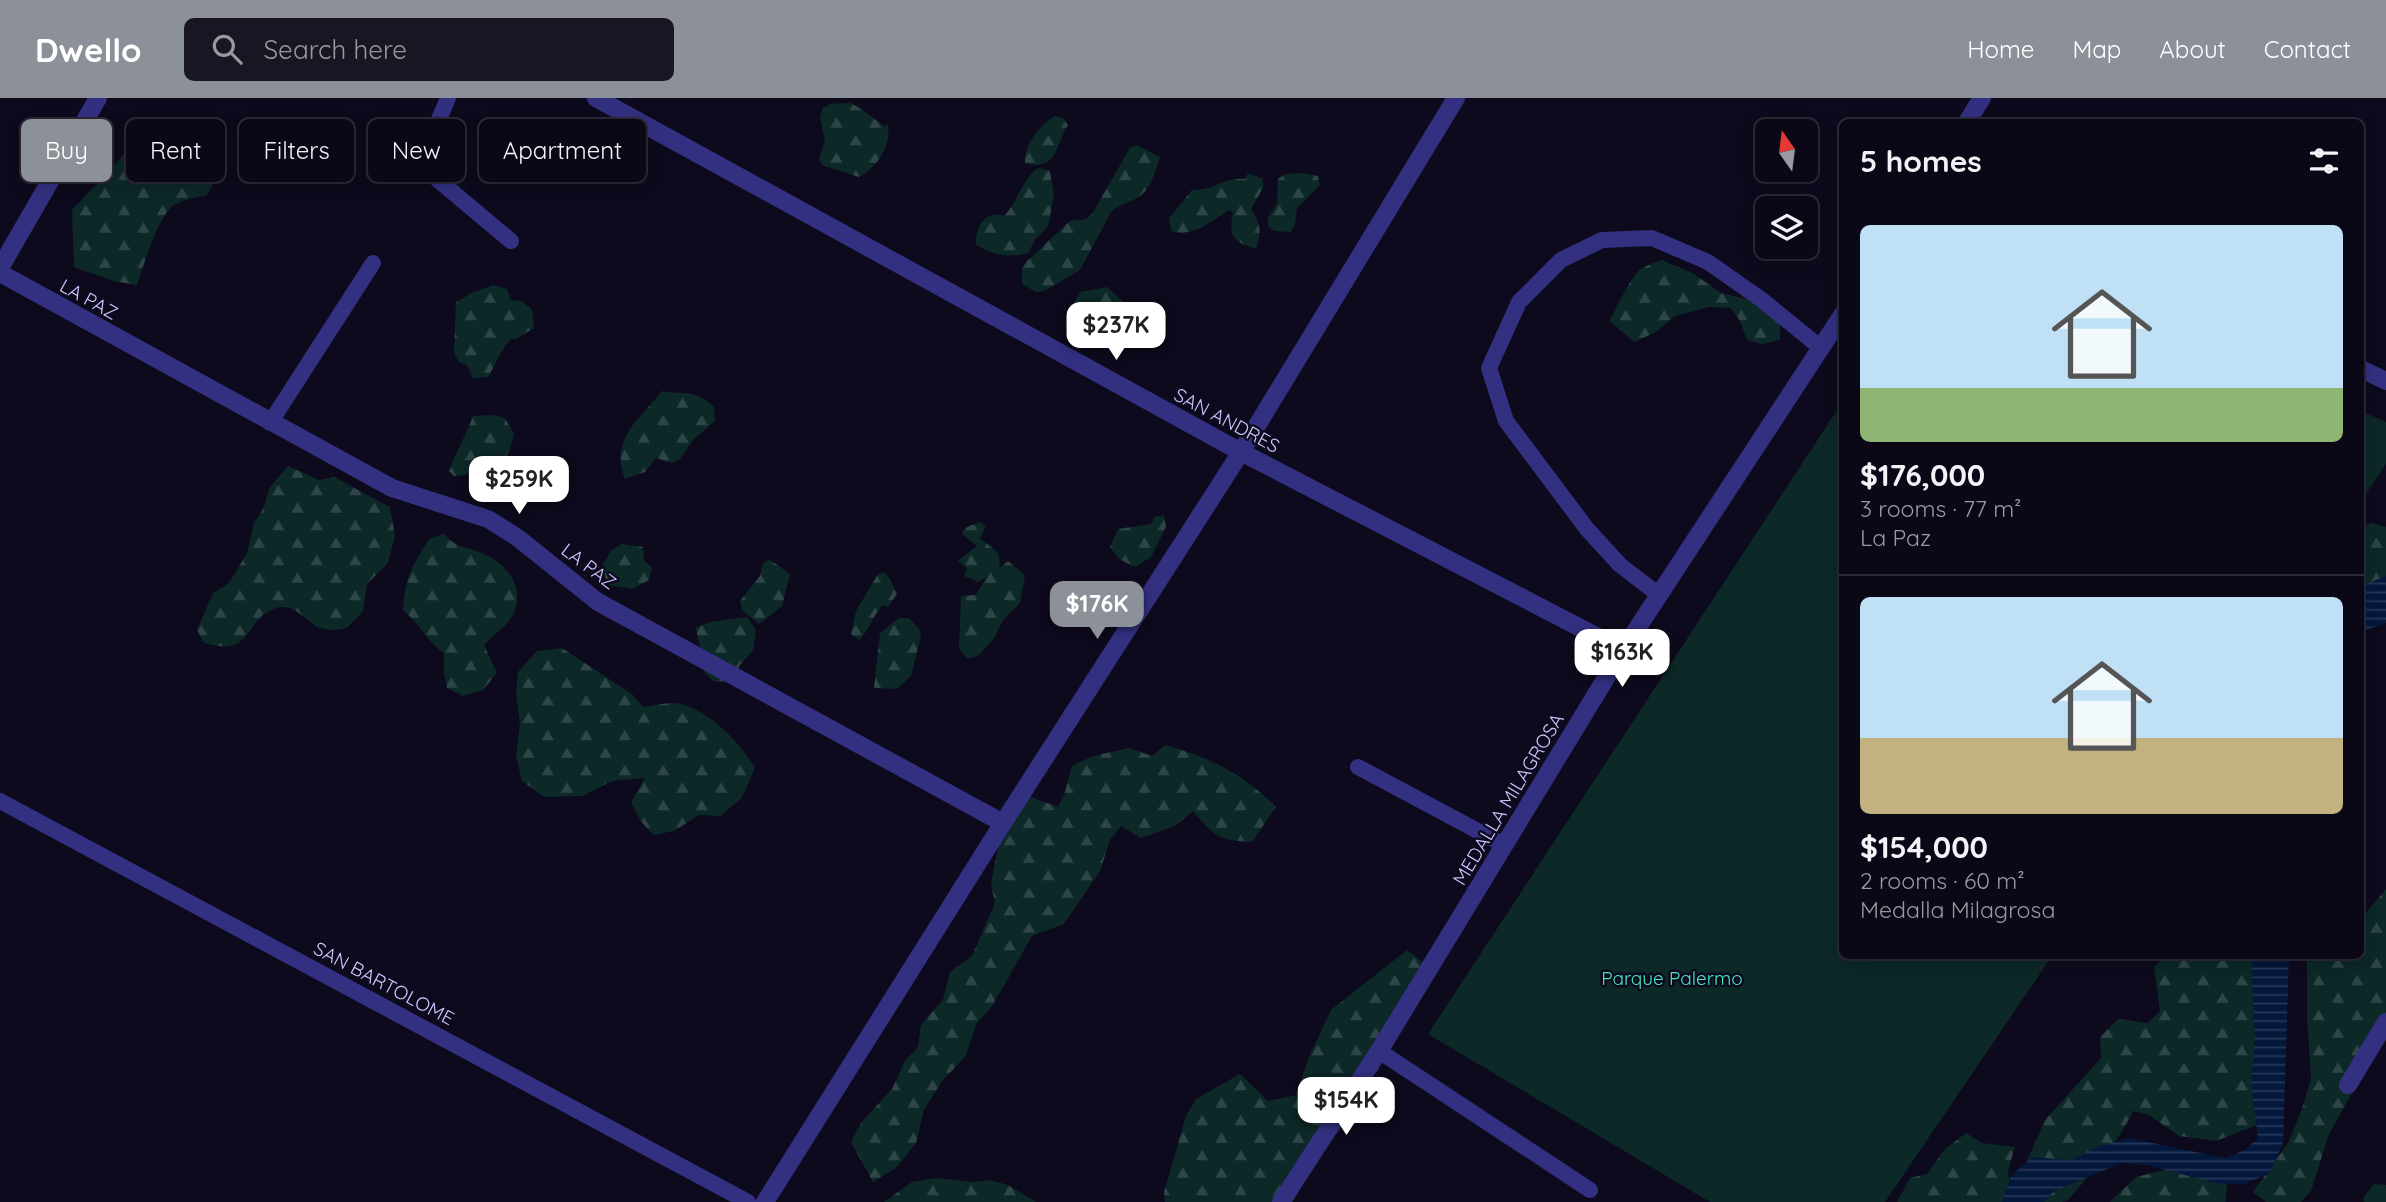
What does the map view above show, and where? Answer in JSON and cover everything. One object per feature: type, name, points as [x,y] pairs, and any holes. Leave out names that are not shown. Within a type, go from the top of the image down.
[{"type":"street","points":[[0,271],[97,98]]},
{"type":"street","name":"SAN ANDRES","points":[[596,98],[1241,452],[1623,650]]},
{"type":"street","points":[[765,1202],[1003,823],[1241,452],[1456,98]]},
{"type":"street","points":[[1969,119],[1982,98]]},
{"type":"street","name":"LA PAZ","points":[[0,271],[270,423],[392,488],[488,519],[518,538],[598,602],[1003,823]]},
{"type":"street","name":"MEDALLA MILAGROSA","points":[[1281,1202],[1379,1051],[1623,650],[1839,320]]},
{"type":"street","points":[[2364,370],[2386,381]]},
{"type":"street","points":[[2348,1085],[2386,1023]]},
{"type":"lane","points":[[448,98],[428,151],[429,167],[437,179],[511,241]]},
{"type":"lane","points":[[1659,595],[1619,565],[1587,529],[1506,421],[1489,369],[1519,302],[1561,260],[1602,240],[1652,239],[1708,262],[1762,300],[1821,348]]},
{"type":"lane","points":[[270,423],[373,263]]},
{"type":"lane","points":[[1358,767],[1504,845]]},
{"type":"lane","name":"SAN BARTOLOME","points":[[0,801],[748,1202]]},
{"type":"lane","points":[[1379,1051],[1590,1189]]},
{"type":"green space","points":[[849,103],[885,126],[888,124],[882,155],[872,168],[859,177],[822,165],[819,158],[825,141],[820,117],[823,108],[831,104]]},
{"type":"green space","points":[[1055,116],[1063,118],[1068,125],[1054,154],[1044,164],[1025,163],[1027,149],[1034,136]]},
{"type":"green space","points":[[1137,145],[1160,157],[1152,180],[1137,198],[1111,212],[1080,270],[1044,291],[1036,292],[1022,284],[1022,268],[1027,261],[1070,221],[1086,219],[1092,214],[1130,148]]},
{"type":"green space","points":[[126,152],[126,182],[212,182],[213,185],[206,196],[182,201],[168,210],[152,242],[137,285],[113,281],[74,267],[72,210],[98,182],[112,182],[112,167]]},
{"type":"green space","points":[[1038,168],[1050,171],[1054,195],[1046,229],[1036,238],[1028,253],[1001,255],[976,245],[977,232],[982,222],[991,215],[1004,216],[1029,177]]},
{"type":"green space","points":[[1248,173],[1263,179],[1263,188],[1251,209],[1260,228],[1256,249],[1242,244],[1234,237],[1231,227],[1233,213],[1230,210],[1195,230],[1179,233],[1171,231],[1169,218],[1192,190],[1245,179]]},
{"type":"green space","points":[[1285,174],[1318,176],[1320,185],[1297,208],[1291,232],[1275,231],[1268,227],[1268,218],[1277,203],[1278,179]]},
{"type":"green space","points":[[1662,260],[1694,274],[1721,293],[1754,301],[1780,323],[1780,340],[1762,344],[1747,340],[1740,321],[1731,308],[1709,307],[1675,316],[1656,332],[1634,342],[1609,321],[1637,273]]},
{"type":"green space","points":[[493,285],[507,289],[511,300],[521,301],[532,309],[534,328],[516,339],[511,339],[488,377],[473,378],[467,365],[459,362],[454,353],[456,302]]},
{"type":"green space","points":[[1107,287],[1125,303],[1126,327],[1122,335],[1099,338],[1078,327],[1074,303],[1080,292]]},
{"type":"green space","points":[[662,391],[701,397],[714,407],[715,421],[693,440],[679,460],[672,463],[656,458],[645,472],[625,479],[621,465],[624,441],[629,430]]},
{"type":"green space","name":"Parque Palermo","points":[[1839,407],[1839,959],[2050,959],[1885,1202],[1710,1202],[1428,1034]]},
{"type":"green space","points":[[2364,412],[2386,422],[2386,464],[2364,497]]},
{"type":"green space","points":[[493,415],[505,418],[514,434],[505,459],[492,468],[485,462],[476,461],[466,475],[454,476],[449,471],[473,416]]},
{"type":"green space","points":[[288,466],[319,480],[334,477],[390,507],[395,535],[388,563],[367,584],[363,611],[347,628],[330,630],[319,627],[296,611],[283,607],[266,613],[247,635],[232,645],[204,643],[197,630],[213,593],[229,583],[247,553],[254,523],[263,509],[270,487]]},
{"type":"green space","points":[[1164,515],[1166,527],[1151,557],[1135,567],[1119,559],[1110,547],[1118,529],[1151,524],[1154,517]]},
{"type":"green space","points":[[980,522],[986,526],[980,539],[998,554],[999,568],[1008,561],[1025,575],[1020,603],[1003,620],[994,638],[979,655],[968,659],[959,649],[961,596],[975,595],[988,576],[978,582],[964,576],[967,568],[958,561],[977,546],[961,533],[967,527]]},
{"type":"green space","points":[[2372,523],[2386,527],[2386,608],[2364,626],[2364,526]]},
{"type":"green space","points":[[444,534],[457,545],[482,553],[500,564],[513,579],[516,588],[516,608],[511,618],[484,645],[497,673],[483,690],[463,696],[447,688],[444,653],[403,610],[408,580],[414,565],[429,539]]},
{"type":"green space","points":[[622,544],[643,547],[644,560],[652,568],[649,580],[633,589],[607,585],[602,565],[612,550]]},
{"type":"green space","points":[[769,559],[790,574],[782,606],[759,624],[742,610],[740,601],[760,576],[763,564]]},
{"type":"green space","points":[[884,572],[897,594],[888,607],[883,605],[879,609],[859,640],[851,634],[856,611],[878,574]]},
{"type":"green space","points":[[747,617],[756,630],[753,650],[730,682],[713,681],[704,672],[696,628],[709,622]]},
{"type":"green space","points":[[899,618],[909,618],[921,635],[911,676],[897,689],[874,688],[880,633]]},
{"type":"green space","points":[[562,648],[633,695],[643,707],[677,703],[714,721],[741,748],[755,768],[741,799],[720,816],[699,815],[674,831],[653,835],[641,821],[631,802],[645,778],[612,781],[583,796],[544,797],[522,781],[516,755],[520,725],[516,694],[518,672],[537,651]]},
{"type":"green space","points":[[1165,745],[1197,755],[1225,768],[1251,785],[1276,807],[1252,842],[1218,836],[1193,811],[1175,826],[1141,838],[1121,826],[1110,840],[1100,871],[1064,924],[1032,936],[992,1006],[977,1023],[965,1057],[942,1081],[924,1110],[916,1143],[896,1168],[873,1182],[851,1142],[861,1123],[892,1089],[905,1061],[918,1047],[921,1025],[943,1000],[950,972],[972,956],[995,903],[991,885],[998,846],[996,821],[1006,801],[1031,797],[1058,807],[1072,766],[1093,756],[1129,748],[1152,756]]},
{"type":"green space","points":[[2386,889],[2386,1033],[2329,1134],[2311,1191],[2301,1202],[2266,1202],[2253,1192],[2288,1143],[2311,1079],[2307,959],[2364,959],[2364,915]]},
{"type":"green space","points":[[1407,950],[1428,966],[1378,1070],[1371,1077],[1362,1108],[1325,1145],[1293,1202],[1165,1202],[1164,1192],[1186,1116],[1196,1099],[1240,1074],[1268,1101],[1296,1095],[1309,1057],[1331,1010]]},
{"type":"green space","points":[[2163,959],[2268,959],[2266,1121],[2216,1141],[2179,1136],[2149,1115],[2133,1111],[2112,1147],[2068,1200],[1897,1202],[1910,1178],[1927,1174],[1945,1149],[1966,1133],[1982,1143],[2015,1147],[2008,1170],[2011,1197],[2045,1120],[2101,1058],[2100,1037],[2118,1019],[2148,1023],[2160,1011],[2154,967]]},
{"type":"green space","points":[[2169,1169],[2227,1182],[2225,1202],[2110,1202],[2136,1177]]},
{"type":"green space","points":[[937,1178],[973,1182],[989,1180],[1008,1185],[1036,1202],[884,1202],[912,1182]]},
{"type":"green space","points":[[2374,1184],[2386,1185],[2386,1202],[2364,1202],[2363,1198]]},
{"type":"water","points":[[2386,576],[2386,623],[2364,631],[2364,585]]},
{"type":"water","points":[[2251,959],[2289,959],[2283,1143],[2269,1174],[2243,1184],[2215,1183],[2147,1165],[2122,1163],[2054,1191],[2044,1202],[2002,1202],[2011,1176],[2033,1157],[2071,1160],[2095,1148],[2128,1138],[2225,1158],[2245,1150],[2258,1138],[2251,1084],[2255,1040]]}]
